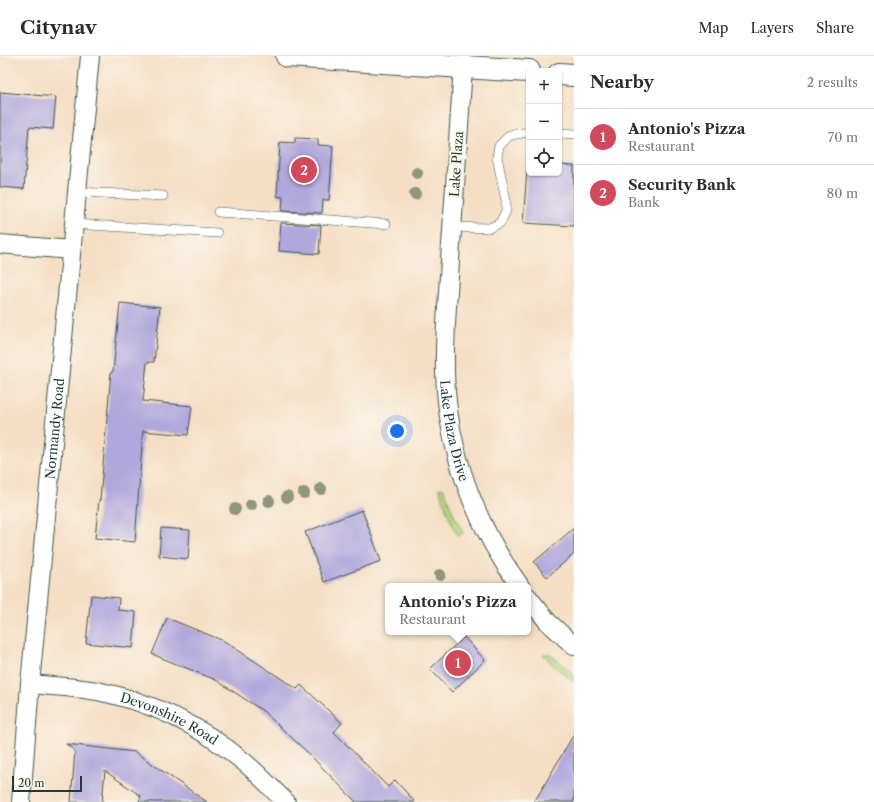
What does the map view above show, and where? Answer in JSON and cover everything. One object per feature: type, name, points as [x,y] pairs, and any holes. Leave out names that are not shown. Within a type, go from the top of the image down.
[{"type":"main road","points":[[287,56],[526,72]]},
{"type":"main road","points":[[562,74],[574,75]]},
{"type":"street","name":"Normandy Road","points":[[21,802],[30,684],[90,56]]},
{"type":"street","name":"Lake Plaza","points":[[450,261],[463,67]]},
{"type":"street","points":[[0,244],[71,250]]},
{"type":"street","name":"Lake Plaza Drive","points":[[450,261],[445,326],[445,374],[450,422],[460,466],[474,506],[499,555],[518,583]]},
{"type":"street","points":[[531,601],[548,622],[574,646]]},
{"type":"street","name":"Devonshire Road","points":[[30,684],[96,691],[120,696],[166,711],[206,733],[244,762],[286,802]]},
{"type":"lane","points":[[452,227],[489,228],[500,223],[506,211],[506,200],[497,157],[499,146],[510,135],[526,132]]},
{"type":"lane","points":[[562,133],[574,134]]},
{"type":"lane","points":[[77,192],[163,196]]},
{"type":"lane","points":[[218,212],[386,224]]},
{"type":"lane","points":[[74,224],[217,233]]},
{"type":"green space","points":[[439,488],[444,489],[453,513],[463,533],[458,536],[449,517]]},
{"type":"green space","points":[[543,654],[550,654],[574,675],[574,682],[553,665]]},
{"type":"building","points":[[0,92],[56,97],[53,129],[29,127],[24,189],[0,187]]},
{"type":"building","points":[[295,138],[318,139],[318,145],[333,146],[329,200],[323,200],[322,213],[282,211],[283,197],[277,196],[280,142],[295,143]]},
{"type":"building","points":[[562,165],[574,166],[574,226],[523,223],[527,176],[562,176]]},
{"type":"building","points":[[281,223],[321,225],[319,254],[279,251]]},
{"type":"building","points":[[120,303],[160,307],[154,362],[147,362],[143,401],[192,406],[188,435],[143,431],[135,542],[95,538],[100,500],[111,372],[113,372]]},
{"type":"building","points":[[362,510],[381,561],[324,582],[305,532]]},
{"type":"building","points":[[161,528],[190,530],[188,559],[159,556]]},
{"type":"building","points":[[574,528],[574,554],[547,577],[534,562]]},
{"type":"building","points":[[91,595],[119,598],[118,610],[136,612],[133,648],[86,643]]},
{"type":"building","points":[[167,618],[224,641],[297,689],[301,685],[342,723],[334,732],[388,787],[395,780],[415,802],[356,802],[306,751],[263,711],[216,680],[152,654]]},
{"type":"building","points":[[464,637],[485,660],[452,692],[430,669]]},
{"type":"building","points":[[574,734],[574,802],[534,802],[542,789]]},
{"type":"building","points":[[66,744],[135,752],[207,802],[139,802],[141,796],[105,771],[102,802],[71,802],[75,751]]},
{"type":"place","name":"Security Bank","points":[[304,170]]},
{"type":"place","name":"Antonio's Pizza","points":[[458,663]]}]
